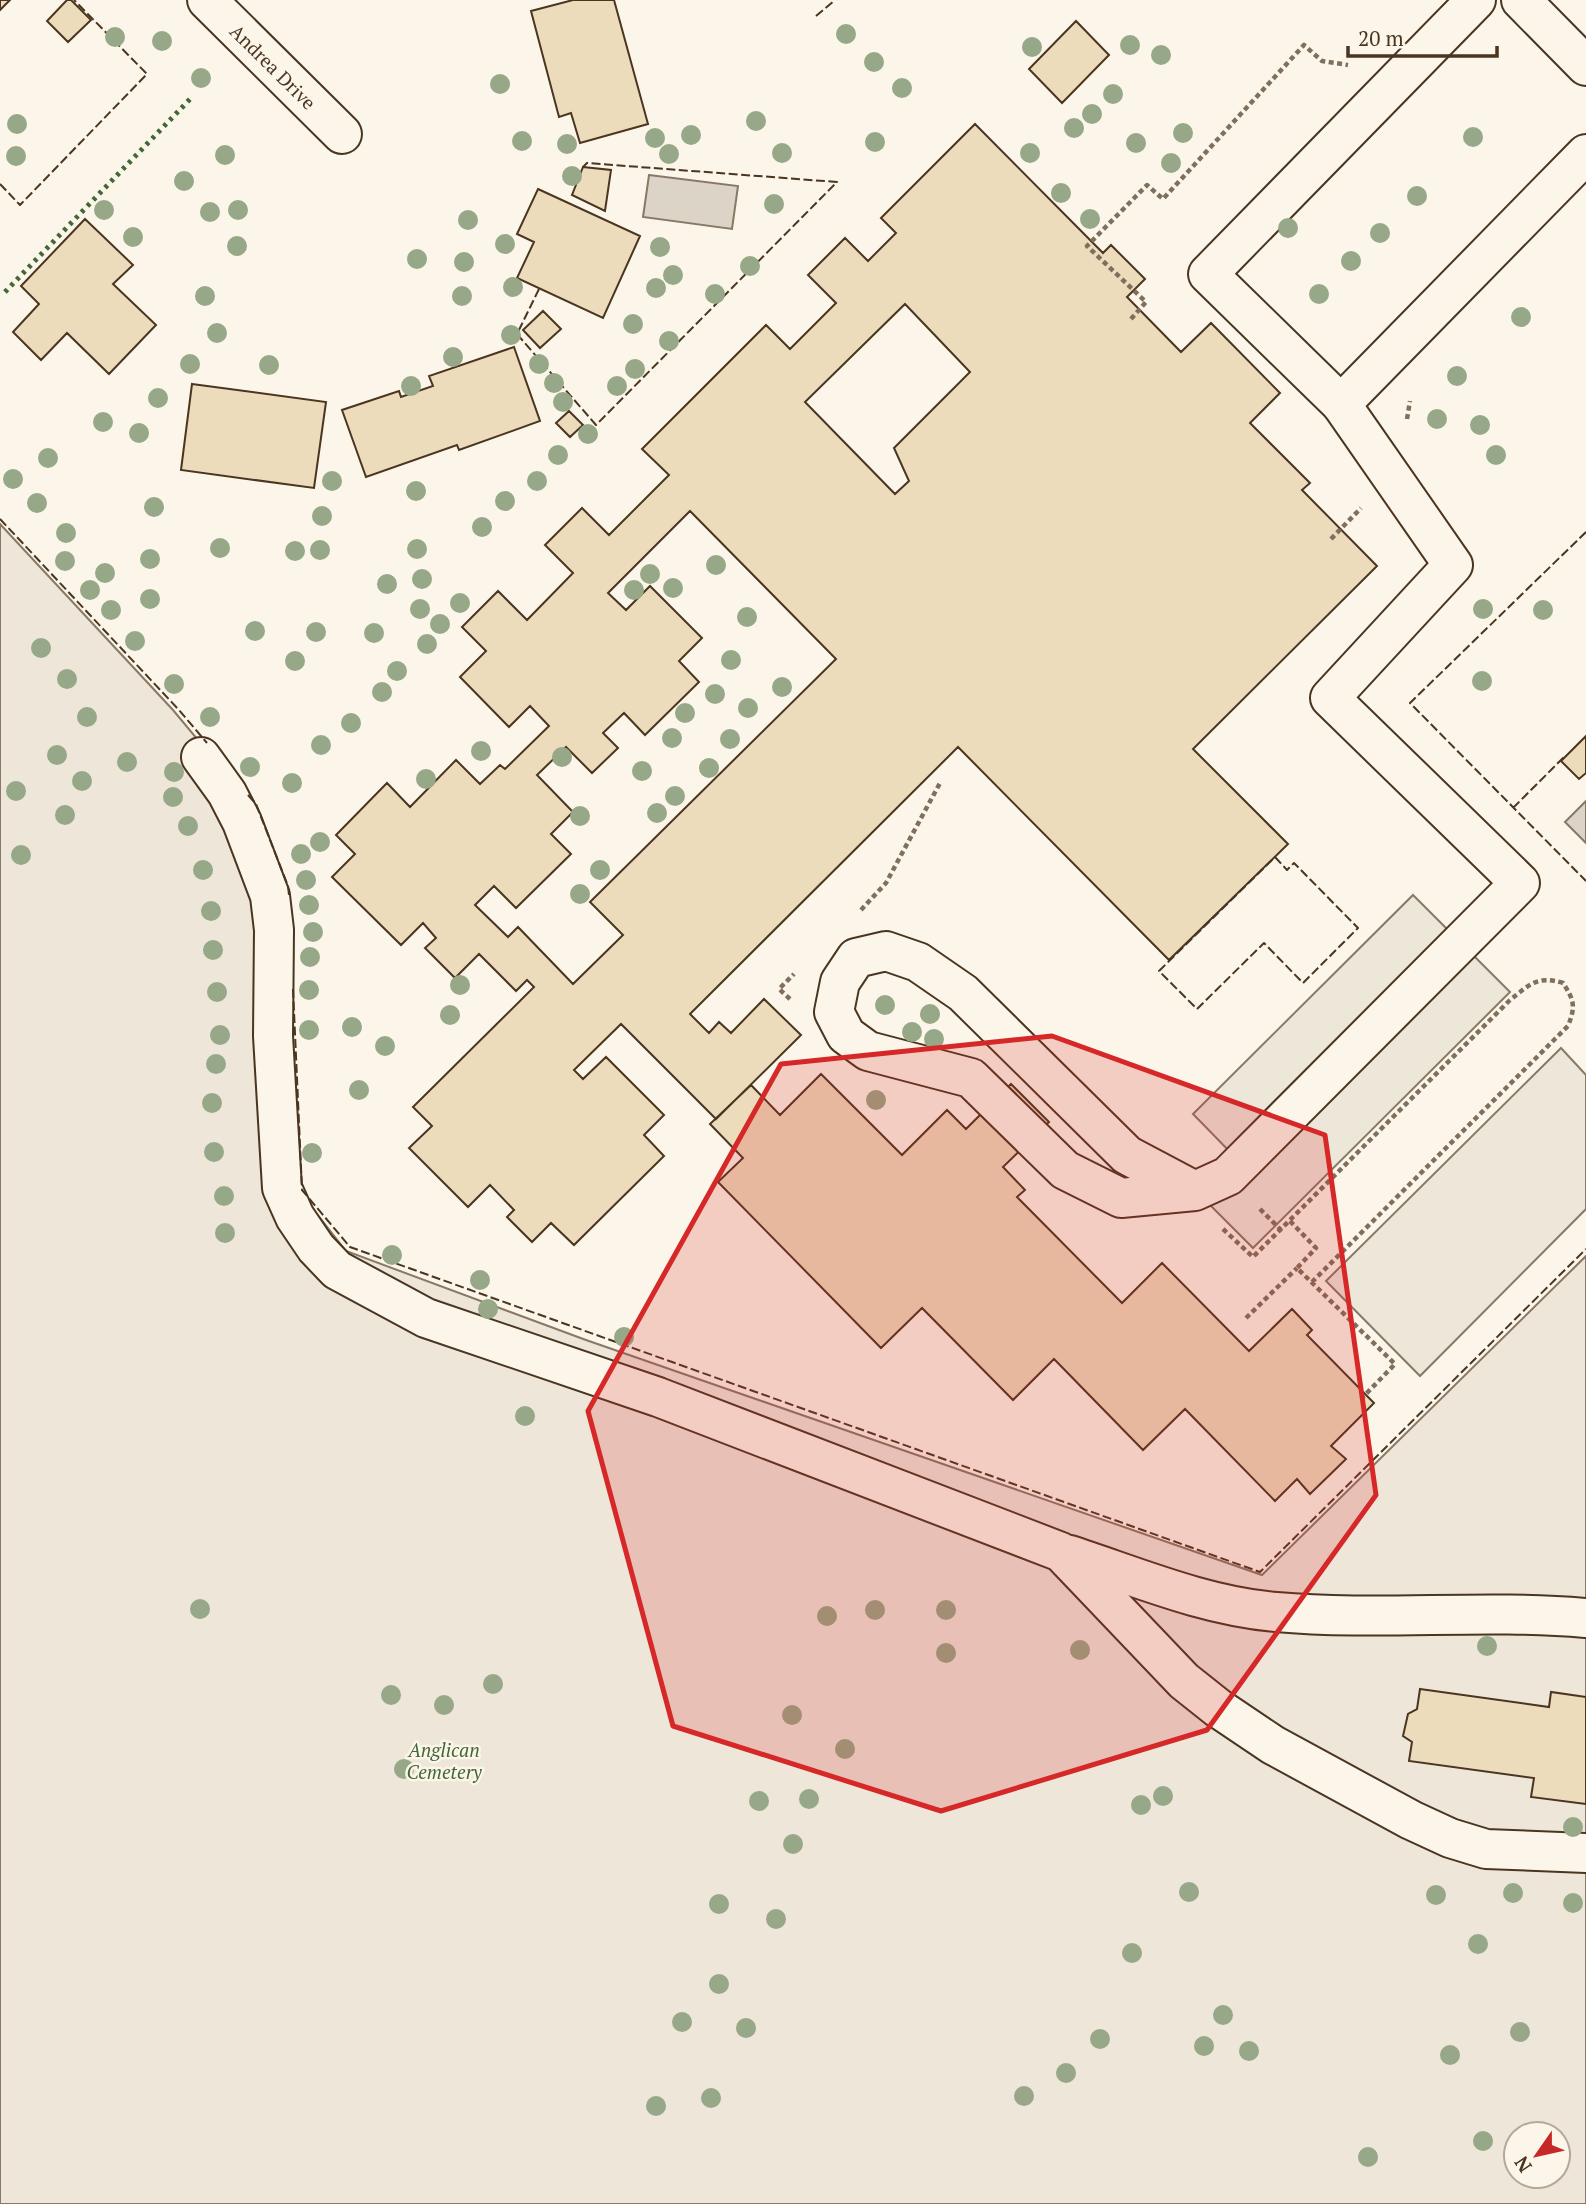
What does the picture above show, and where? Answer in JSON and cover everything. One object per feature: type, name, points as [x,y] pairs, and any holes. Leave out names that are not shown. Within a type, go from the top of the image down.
[{"type":"street","name":"Andrea Drive","points":[[207,0],[342,134]]},
{"type":"street","points":[[1195,1191],[1126,1155],[963,993],[918,962],[886,951],[856,958],[840,982],[834,1012],[846,1035],[868,1051],[971,1078],[1065,1170],[1121,1198],[1195,1191],[1228,1176],[1520,883],[1330,698],[1453,565],[1341,404],[1208,274],[1476,0]]},
{"type":"street","points":[[1521,0],[1586,66]]},
{"type":"street","points":[[1341,404],[1586,154]]},
{"type":"street","points":[[201,757],[227,793],[242,822],[270,896],[274,930],[274,1036],[282,1188],[295,1217],[316,1248],[337,1270],[426,1318],[658,1397],[1062,1552],[1194,1597],[1274,1612],[1387,1617],[1586,1618]]},
{"type":"street","points":[[1062,1552],[1184,1681],[1273,1745],[1411,1820],[1450,1838],[1486,1849],[1586,1853]]},
{"type":"path","points":[[1131,319],[1146,302],[1087,246],[1147,185],[1163,199],[1304,45],[1322,61],[1346,65],[1356,61]]},
{"type":"path","points":[[1331,539],[1417,450],[1406,428],[1412,397]]},
{"type":"path","points":[[858,913],[886,883],[940,783]]},
{"type":"path","points":[[799,970],[779,989],[799,1008]]},
{"type":"path","points":[[1213,1230],[1223,1229],[1253,1257],[1510,1000],[1530,984],[1547,978],[1563,983],[1573,998],[1574,1012],[1568,1026],[1312,1282]]},
{"type":"path","points":[[1246,1318],[1316,1248],[1290,1221]]},
{"type":"path","points":[[1297,1268],[1395,1364],[1363,1397]]},
{"type":"highlighted area","points":[[1052,1036],[1325,1135],[1376,1495],[1207,1730],[941,1811],[673,1726],[588,1411],[781,1064]]},
{"type":"green space","name":"Anglican Cemetery","points":[[0,524],[173,710],[252,805],[299,1191],[346,1251],[586,1340],[1262,1575],[1586,1256],[1586,2204],[0,2204]]},
{"type":"shaded area","points":[[649,175],[738,186],[732,229],[643,217]]},
{"type":"shaded area","points":[[1586,801],[1586,843],[1565,822]]},
{"type":"shaded area","points":[[1413,895],[1510,992],[1253,1248],[1199,1194],[1236,1158],[1193,1114]]},
{"type":"shaded area","points":[[1561,1048],[1586,1075],[1586,1209],[1420,1376],[1326,1281]]},
{"type":"building","points":[[0,0],[10,0],[0,10]]},
{"type":"building","points":[[67,0],[71,0],[91,20],[68,42],[47,21]]},
{"type":"building","points":[[573,0],[614,0],[648,124],[580,143],[571,113],[559,117],[531,11]]},
{"type":"building","points":[[1076,21],[1109,55],[1062,103],[1029,69]]},
{"type":"building","points":[[975,124],[1103,253],[1111,245],[1145,279],[1127,297],[1181,352],[1211,323],[1280,393],[1250,423],[1310,483],[1302,490],[1377,566],[1193,749],[1288,844],[1169,960],[958,747],[690,1014],[709,1033],[719,1022],[731,1033],[764,999],[801,1035],[716,1119],[621,1024],[574,1070],[583,1079],[606,1057],[664,1115],[644,1135],[664,1156],[574,1245],[551,1223],[532,1242],[507,1217],[514,1210],[490,1185],[468,1207],[409,1148],[432,1126],[413,1107],[534,987],[527,980],[516,991],[479,954],[455,978],[425,948],[436,938],[423,923],[401,945],[332,877],[355,854],[336,835],[387,783],[410,807],[456,760],[480,784],[500,765],[505,769],[549,726],[530,706],[509,727],[460,677],[486,651],[462,627],[498,591],[527,620],[573,573],[545,545],[582,508],[609,535],[669,475],[642,449],[766,325],[790,349],[836,303],[808,275],[845,238],[868,261],[896,233],[881,218]],"holes":[[[905,304],[970,372],[894,448],[909,481],[895,494],[805,402]],[[690,511],[836,659],[590,902],[623,935],[573,984],[518,927],[508,937],[475,905],[494,886],[516,908],[571,854],[551,834],[573,812],[537,775],[566,747],[592,773],[618,748],[603,733],[624,713],[645,735],[699,682],[679,661],[702,638],[650,586],[626,610],[608,593]]]},
{"type":"building","points":[[583,167],[611,170],[605,211],[572,195]]},
{"type":"building","points":[[538,189],[640,236],[603,318],[517,278],[534,242],[517,234]]},
{"type":"building","points":[[85,219],[133,265],[113,284],[156,325],[109,374],[67,333],[41,360],[13,332],[39,304],[21,286]]},
{"type":"building","points":[[543,311],[561,329],[540,348],[523,330]]},
{"type":"building","points":[[514,347],[540,421],[459,450],[457,445],[366,477],[342,410],[399,391],[401,397],[433,386],[429,376]]},
{"type":"building","points":[[192,384],[326,402],[314,488],[181,470]]},
{"type":"building","points":[[569,411],[583,425],[570,437],[556,423]]},
{"type":"building","points":[[1586,736],[1586,773],[1579,779],[1561,761]]},
{"type":"building","points":[[821,1074],[902,1155],[947,1110],[966,1129],[1011,1084],[1049,1122],[1003,1167],[1025,1190],[1017,1197],[1122,1303],[1162,1263],[1249,1351],[1292,1309],[1312,1330],[1307,1335],[1374,1403],[1331,1446],[1346,1459],[1310,1494],[1297,1479],[1275,1501],[1185,1409],[1143,1450],[1054,1359],[1013,1400],[922,1308],[881,1348],[718,1182],[743,1158],[710,1124],[751,1085],[780,1115]]},
{"type":"building","points":[[1420,1689],[1549,1707],[1551,1692],[1586,1697],[1586,1804],[1531,1797],[1534,1778],[1409,1761],[1412,1742],[1403,1736],[1408,1714],[1417,1709]]},
{"type":"hedge","points":[[5,292],[193,96]]},
{"type":"fence","points":[[0,184],[20,205],[147,74],[74,0]]},
{"type":"fence","points":[[816,16],[835,0]]},
{"type":"fence","points":[[539,289],[517,334],[596,425],[837,182],[587,163],[583,167]]},
{"type":"fence","points":[[0,519],[207,743]]},
{"type":"fence","points":[[1586,532],[1410,703],[1586,881]]},
{"type":"fence","points":[[1513,808],[1564,757]]},
{"type":"fence","points":[[248,795],[256,804],[288,886],[289,895]]},
{"type":"fence","points":[[1275,857],[1287,870],[1294,863],[1358,928],[1303,983],[1264,943],[1197,1009],[1159,971],[1275,857]]},
{"type":"fence","points":[[293,989],[302,1190],[350,1247],[1260,1572],[1586,1249]]}]
